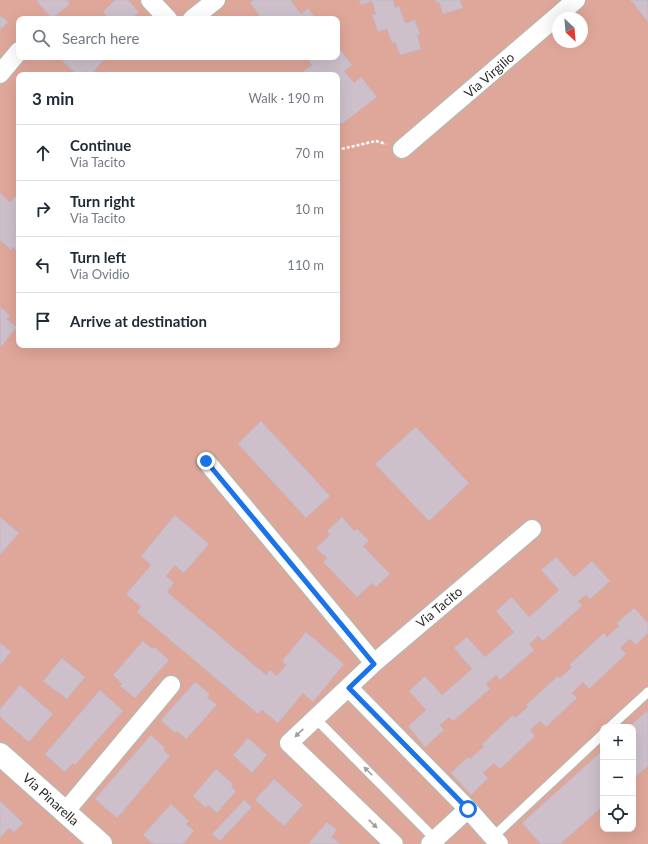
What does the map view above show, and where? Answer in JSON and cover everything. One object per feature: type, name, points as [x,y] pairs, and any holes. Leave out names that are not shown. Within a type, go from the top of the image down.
[{"type":"street","points":[[150,0],[165,16]]},
{"type":"street","points":[[196,16],[216,0]]},
{"type":"street","name":"Via Virgilio","points":[[402,149],[576,0]]},
{"type":"street","points":[[0,74],[16,55]]},
{"type":"street","points":[[206,461],[374,664]]},
{"type":"street","name":"Via Tacito","points":[[394,844],[289,743],[374,664],[532,529]]},
{"type":"street","points":[[65,812],[172,685]]},
{"type":"street","points":[[349,688],[468,809],[496,841]]},
{"type":"street","name":"Via Pinarella","points":[[0,754],[102,844]]},
{"type":"street","points":[[433,841],[468,809]]},
{"type":"lane","points":[[613,724],[648,692]]},
{"type":"lane","points":[[315,718],[433,841]]},
{"type":"lane","points":[[496,841],[600,737]]},
{"type":"path","points":[[340,149],[376,141],[402,149]]},
{"type":"shaded area","points":[[0,0],[648,0],[648,844],[0,844]]},
{"type":"building","points":[[36,0],[67,0],[70,4],[56,16],[49,16]]},
{"type":"building","points":[[115,0],[128,0],[139,12],[134,16],[106,16],[103,12]]},
{"type":"building","points":[[254,0],[293,0],[291,1],[301,14],[308,8],[314,16],[260,16],[250,3]]},
{"type":"building","points":[[359,0],[393,0],[395,8],[399,6],[405,23],[415,20],[420,35],[417,35],[421,49],[400,55],[395,42],[392,43],[387,29],[378,32],[372,15],[376,14],[372,1],[361,5]]},
{"type":"building","points":[[435,0],[460,0],[463,8],[443,14],[439,2],[436,3]]},
{"type":"building","points":[[630,0],[648,0],[648,22],[634,4]]},
{"type":"building","points":[[0,15],[8,22],[0,30]]},
{"type":"building","points":[[340,50],[352,65],[344,71],[354,83],[361,77],[377,97],[342,124],[340,121],[340,72],[303,72],[312,65],[309,61],[340,60]]},
{"type":"building","points":[[104,60],[94,72],[75,72],[62,61]]},
{"type":"building","points":[[0,193],[10,202],[16,195],[16,250],[13,247],[11,250],[0,240]]},
{"type":"building","points":[[0,307],[10,315],[7,319],[16,326],[1,347]]},
{"type":"building","points":[[261,421],[330,496],[306,518],[238,444]]},
{"type":"building","points":[[416,427],[469,483],[429,521],[375,464]]},
{"type":"building","points":[[175,515],[209,544],[184,573],[175,565],[166,576],[174,583],[167,592],[266,675],[270,670],[277,676],[286,665],[282,661],[306,632],[344,664],[313,702],[303,693],[278,723],[262,710],[258,714],[137,612],[141,607],[126,594],[151,565],[141,556]]},
{"type":"building","points":[[0,517],[19,533],[0,555]]},
{"type":"building","points":[[342,517],[354,531],[357,529],[369,541],[363,546],[390,574],[376,587],[372,583],[357,597],[323,562],[327,558],[316,548],[330,535],[327,531]]},
{"type":"building","points":[[556,557],[574,577],[592,561],[610,581],[590,599],[586,595],[578,601],[582,606],[543,641],[538,636],[529,644],[534,650],[500,680],[496,675],[486,684],[490,689],[453,721],[449,717],[440,725],[444,730],[425,747],[408,726],[426,710],[409,691],[425,676],[442,695],[472,669],[454,648],[467,637],[485,657],[514,632],[496,611],[512,597],[529,617],[559,590],[541,570]]},
{"type":"building","points":[[634,608],[648,623],[648,633],[636,645],[630,639],[620,648],[626,654],[589,689],[583,682],[572,693],[577,698],[546,727],[540,721],[530,730],[535,736],[500,769],[494,763],[483,773],[488,778],[471,795],[451,773],[468,757],[470,759],[484,746],[482,744],[513,715],[515,718],[528,707],[526,705],[558,676],[560,678],[572,667],[569,665],[604,633],[607,637],[619,626],[617,623]]},
{"type":"building","points":[[143,641],[152,649],[154,647],[169,660],[135,698],[120,686],[122,684],[113,675]]},
{"type":"building","points":[[0,643],[11,652],[0,665]]},
{"type":"building","points":[[62,658],[85,677],[67,699],[43,681]]},
{"type":"building","points":[[195,682],[210,694],[207,697],[217,705],[186,739],[177,731],[175,733],[161,720]]},
{"type":"building","points":[[20,685],[53,714],[29,742],[0,717],[0,709]]},
{"type":"building","points":[[100,690],[123,711],[75,765],[73,763],[65,772],[45,754]]},
{"type":"building","points":[[648,710],[648,766],[636,776],[636,724],[632,724]]},
{"type":"building","points":[[151,735],[165,748],[163,750],[170,756],[117,818],[95,799]]},
{"type":"building","points":[[248,738],[267,755],[252,773],[233,755]]},
{"type":"building","points":[[600,753],[600,809],[560,844],[541,844],[522,823]]},
{"type":"building","points":[[216,769],[233,784],[231,786],[236,791],[217,813],[208,805],[206,808],[193,796]]},
{"type":"building","points":[[274,779],[303,805],[284,826],[255,800]]},
{"type":"building","points":[[244,800],[252,807],[220,841],[212,834]]},
{"type":"building","points":[[0,801],[23,823],[14,832],[9,828],[0,838]]},
{"type":"building","points":[[171,804],[189,821],[186,824],[194,831],[183,844],[153,844],[143,835]]},
{"type":"building","points":[[327,822],[337,830],[331,837],[340,844],[308,844]]},
{"type":"route","points":[[206,461],[374,664],[349,688],[468,809]]}]
